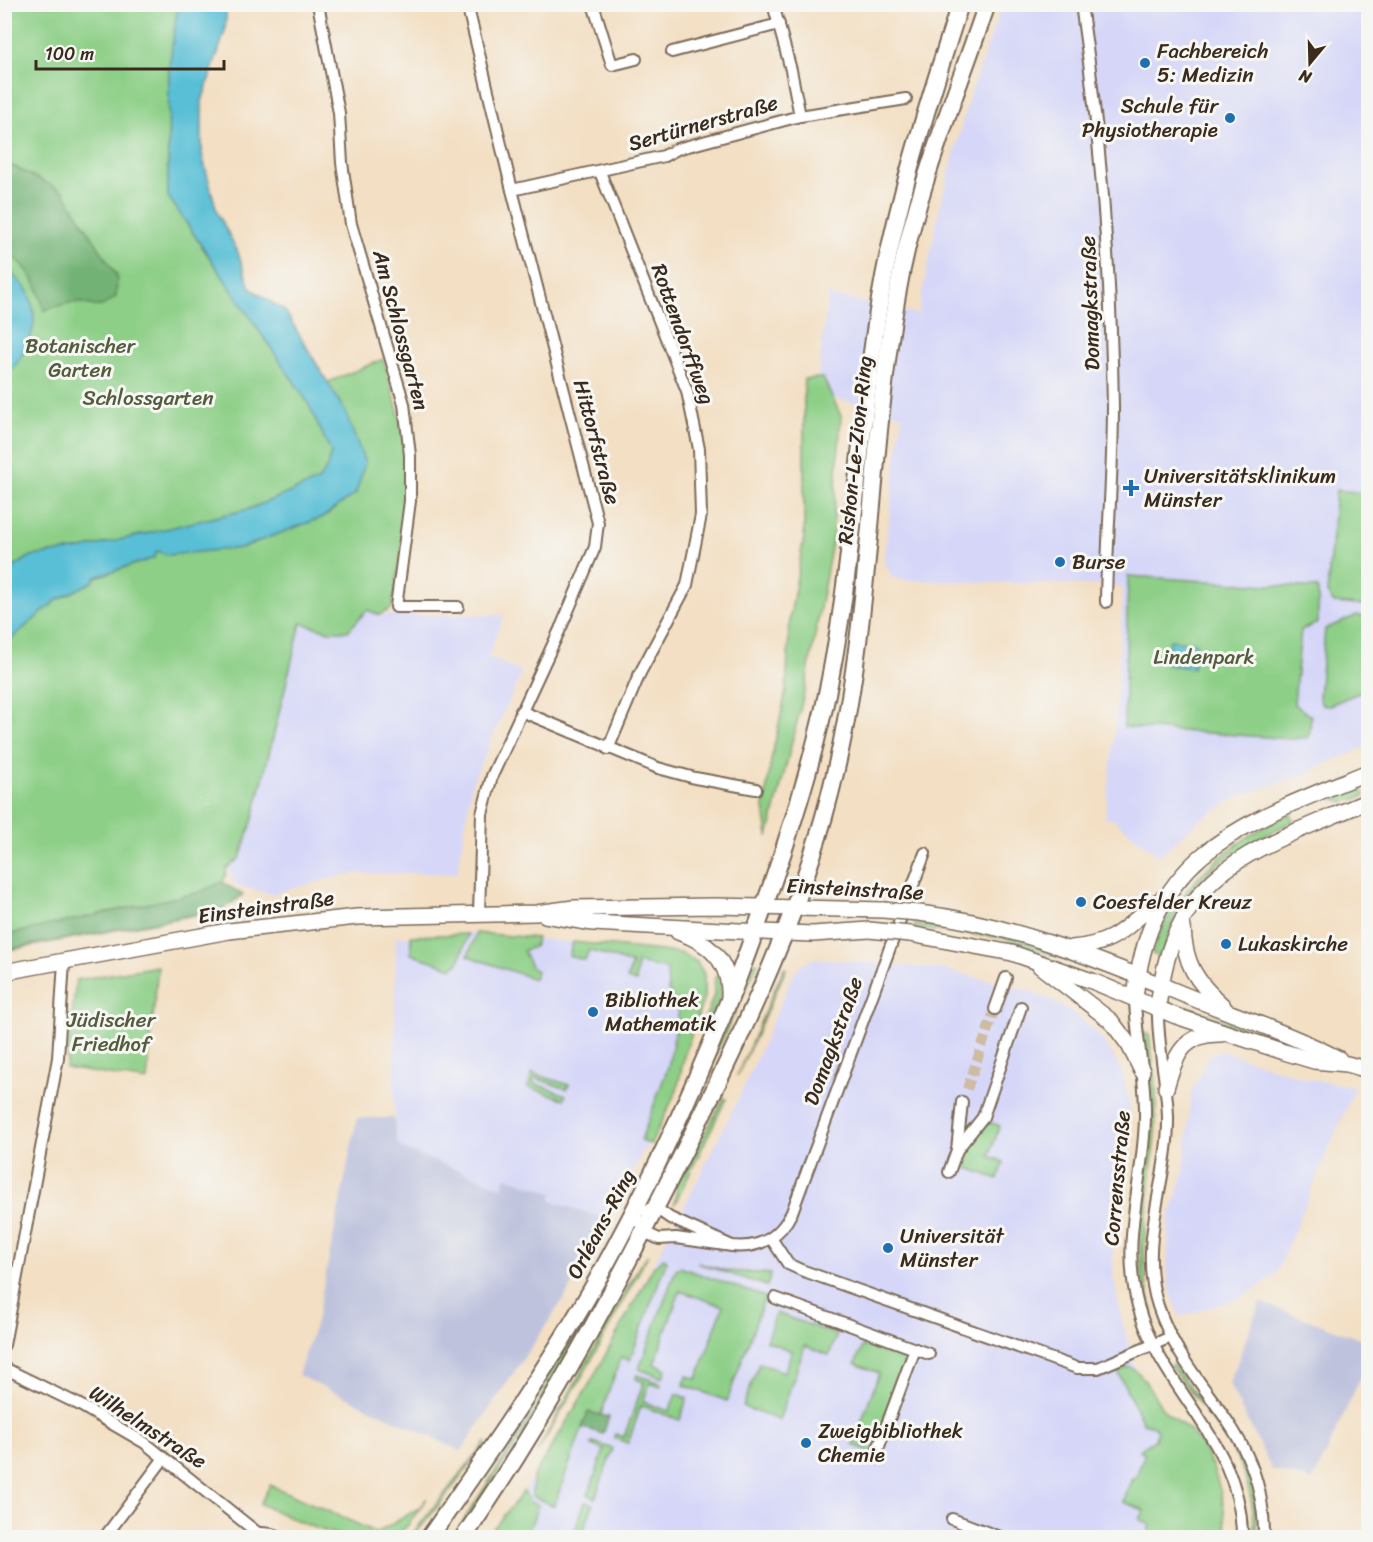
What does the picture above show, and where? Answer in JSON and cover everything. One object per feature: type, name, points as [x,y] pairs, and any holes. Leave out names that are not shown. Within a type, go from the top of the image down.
[{"type":"main road","name":"Rishon-Le-Zion-Ring","points":[[765,906],[798,807],[830,679],[848,566],[877,315],[896,214],[960,4]]},
{"type":"main road","name":"Rishon-Le-Zion-Ring","points":[[794,906],[827,807],[849,708],[861,624],[882,400],[902,267],[924,182],[987,4]]},
{"type":"main road","points":[[1069,949],[1095,945],[1115,938],[1168,894],[1192,864],[1227,835],[1368,772]]},
{"type":"main road","points":[[1316,794],[1327,817]]},
{"type":"main road","points":[[1158,1009],[1160,985],[1183,920],[1204,890],[1238,860],[1277,838],[1368,801]]},
{"type":"main road","name":"Corrensstraße","points":[[1135,999],[1137,975],[1155,920],[1168,894]]},
{"type":"main road","name":"Orléans-Ring","points":[[429,1537],[541,1372],[591,1291],[634,1212],[663,1154],[729,999],[765,906]]},
{"type":"main road","name":"Einsteinstraße","points":[[4,972],[305,921],[396,915],[536,913],[574,909],[794,906],[883,910],[957,917],[1005,928],[1069,949],[1292,1036],[1347,1064]]},
{"type":"main road","name":"Orléans-Ring","points":[[463,1538],[551,1402],[651,1235],[656,1208],[746,1023],[794,906]]},
{"type":"main road","name":"Einsteinstraße","points":[[536,913],[583,922],[657,927],[784,933],[869,930],[982,946],[1034,960],[1158,1009],[1232,1035],[1314,1061],[1347,1064]]},
{"type":"main road","points":[[1183,920],[1184,950],[1190,969],[1208,993],[1230,1012]]},
{"type":"main road","points":[[657,927],[689,936],[713,950],[727,973],[729,999]]},
{"type":"main road","points":[[1034,960],[1060,984],[1086,999],[1111,1021],[1129,1045],[1142,1071]]},
{"type":"main road","points":[[1166,1088],[1178,1056],[1192,1040],[1206,1034],[1232,1035]]},
{"type":"main road","points":[[1347,1064],[1368,1070]]},
{"type":"street","name":"Am Schlossgarten","points":[[318,4],[339,113],[342,163],[351,224],[404,404],[410,455],[410,501],[396,607],[458,608]]},
{"type":"street","name":"Hittorfstraße","points":[[468,4],[512,190],[598,523],[595,547],[562,625],[492,776],[482,813],[479,913]]},
{"type":"street","points":[[593,4],[612,65],[636,60]]},
{"type":"street","points":[[773,4],[792,70],[800,116]]},
{"type":"street","name":"Domagkstraße","points":[[1081,4],[1102,162],[1110,273],[1113,409],[1106,602]]},
{"type":"street","points":[[672,52],[779,24]]},
{"type":"street","name":"Sertürnerstraße","points":[[512,190],[664,156],[676,148],[800,116],[906,99]]},
{"type":"street","name":"Rottendorffweg","points":[[600,172],[687,391],[699,449],[701,515],[687,585],[640,673],[608,749]]},
{"type":"street","points":[[521,711],[608,749],[695,778],[756,789]]},
{"type":"street","name":"Domagkstraße","points":[[771,1238],[785,1224],[792,1212],[925,853]]},
{"type":"street","points":[[4,1345],[58,1058],[64,961]]},
{"type":"street","points":[[995,1009],[1006,980]]},
{"type":"street","name":"Corrensstraße","points":[[1135,999],[1142,1071],[1144,1141],[1133,1202],[1131,1259],[1138,1306],[1152,1344],[1168,1374],[1224,1456],[1238,1496],[1242,1538]]},
{"type":"street","points":[[957,1150],[986,1118],[1021,1007]]},
{"type":"street","name":"Corrensstraße","points":[[1158,1009],[1157,1026],[1166,1088],[1166,1141],[1150,1250],[1154,1291],[1171,1336],[1244,1447],[1260,1492],[1264,1538]]},
{"type":"street","points":[[949,1172],[957,1150],[962,1102]]},
{"type":"street","points":[[732,1246],[670,1218],[656,1208],[634,1212],[651,1235],[732,1246],[748,1247],[771,1238],[788,1264],[801,1270],[1077,1368],[1098,1368],[1171,1336]]},
{"type":"street","points":[[775,1298],[853,1331],[929,1354]]},
{"type":"street","points":[[875,1457],[915,1349]]},
{"type":"street","name":"Wilhelmstraße","points":[[4,1368],[102,1417],[164,1458],[262,1535],[279,1538]]},
{"type":"street","points":[[104,1538],[164,1458]]},
{"type":"street","points":[[952,1519],[1002,1538]]},
{"type":"shaded area","name":"Universitätsklinikum Münster","points":[[1002,5],[1368,5],[1368,746],[1294,778],[1240,796],[1202,818],[1159,856],[1114,820],[1105,818],[1115,729],[1123,586],[899,580],[892,577],[884,561],[902,415],[816,394],[828,295],[918,314],[939,210],[969,98]]},
{"type":"shaded area","points":[[278,573],[379,615],[504,615],[488,657],[522,672],[472,783],[457,873],[349,874],[272,894],[236,885],[227,868]]},
{"type":"shaded area","points":[[476,933],[681,953],[692,958],[702,968],[706,985],[704,998],[684,1056],[677,1090],[651,1144],[645,1148],[607,1219],[550,1201],[553,1193],[506,1177],[502,1187],[401,1148],[397,1142],[394,1103],[396,937]]},
{"type":"shaded area","name":"Universität Münster","points":[[816,958],[941,969],[1024,989],[1055,1002],[1076,1015],[1098,1034],[1111,1052],[1123,1075],[1130,1107],[1127,1147],[1113,1240],[1113,1274],[1120,1313],[1136,1370],[1164,1410],[1189,1430],[1211,1465],[1222,1496],[1226,1537],[486,1538],[523,1493],[589,1385],[687,1201],[742,1091],[793,975],[802,964]]},
{"type":"shaded area","points":[[1223,1051],[1307,1079],[1355,1087],[1276,1274],[1244,1297],[1180,1317],[1170,1290],[1167,1269],[1169,1218],[1184,1172],[1191,1092],[1209,1056]]},
{"type":"shaded area","points":[[357,1118],[394,1118],[397,1142],[401,1148],[502,1187],[506,1177],[553,1193],[551,1201],[607,1219],[567,1294],[461,1451],[298,1375],[316,1322]]},
{"type":"shaded area","points":[[1260,1302],[1368,1342],[1368,1362],[1313,1481],[1272,1470],[1229,1384]]},
{"type":"green space","name":"Schlossgarten","points":[[5,5],[178,5],[169,69],[168,196],[307,401],[331,452],[327,468],[318,481],[249,509],[82,549],[31,556],[5,573]]},
{"type":"green space","points":[[4,162],[63,191],[117,276],[116,297],[99,306],[72,303],[44,311],[39,292],[31,276],[5,251]]},
{"type":"green space","points":[[383,359],[394,394],[407,466],[405,529],[392,608],[379,615],[367,610],[348,631],[329,631],[301,623],[253,819],[240,858],[227,868],[216,911],[5,951],[5,644],[57,600],[94,581],[94,578],[154,558],[157,551],[307,523],[323,517],[356,493],[345,411],[326,383]]},
{"type":"green space","points":[[823,378],[841,416],[832,542],[805,690],[768,837],[764,807],[786,691],[790,617],[804,537],[804,379]]},
{"type":"green space","points":[[1336,490],[1366,493],[1368,496],[1368,606],[1334,603],[1327,593]]},
{"type":"green space","name":"Lindenpark","points":[[1128,576],[1318,588],[1318,623],[1301,630],[1294,704],[1311,716],[1309,737],[1292,739],[1124,727]]},
{"type":"green space","points":[[1357,615],[1368,619],[1368,689],[1328,706],[1322,705],[1319,698],[1325,629]]},
{"type":"green space","points":[[1361,786],[1365,796],[1345,802],[1335,799]]},
{"type":"green space","points":[[1291,814],[1293,821],[1229,856],[1200,880],[1178,909],[1162,957],[1152,954],[1161,930],[1174,908],[1206,870],[1246,838]]},
{"type":"green space","points":[[222,882],[243,895],[223,909],[5,950],[5,935],[200,892]]},
{"type":"green space","points":[[915,924],[998,932],[1110,971],[1110,975],[1003,938],[914,928]]},
{"type":"green space","points":[[476,933],[537,938],[534,947],[523,951],[532,968],[537,971],[534,979],[468,956]]},
{"type":"green space","points":[[468,934],[459,962],[452,968],[411,954],[411,936]]},
{"type":"green space","points":[[573,942],[681,953],[697,962],[704,974],[704,998],[684,1056],[677,1090],[651,1144],[641,1140],[668,1067],[678,1018],[678,1005],[668,991],[667,969],[637,963],[636,982],[627,979],[632,964],[589,950],[585,960],[569,956]]},
{"type":"green space","points":[[749,962],[758,963],[700,1088],[687,1128],[658,1186],[685,1127],[694,1096]]},
{"type":"green space","name":"Jüdischer Friedhof","points":[[158,966],[147,1081],[66,1068],[76,980]]},
{"type":"green space","points":[[784,968],[786,969],[737,1076]]},
{"type":"green space","points":[[720,973],[722,995],[706,1024],[703,1023],[714,995],[715,977]]},
{"type":"green space","points":[[1186,1006],[1279,1041],[1280,1044],[1187,1013]]},
{"type":"green space","points":[[1142,1032],[1149,1035],[1156,1100],[1145,1238],[1147,1288],[1153,1311],[1150,1312],[1141,1274],[1139,1218],[1152,1107]]},
{"type":"green space","points":[[532,1073],[569,1085],[567,1089],[535,1078],[533,1083],[566,1095],[564,1099],[528,1087]]},
{"type":"green space","points":[[724,1098],[726,1099],[674,1205],[677,1184]]},
{"type":"green space","points":[[989,1122],[1000,1126],[989,1156],[1004,1162],[998,1179],[954,1163],[958,1153]]},
{"type":"green space","points":[[623,1245],[628,1247],[539,1410],[455,1537],[452,1538],[535,1410],[554,1365]]},
{"type":"green space","points":[[648,1255],[587,1368],[537,1452],[640,1265]]},
{"type":"green space","points":[[664,1258],[667,1260],[630,1360],[621,1357],[600,1417],[588,1413],[554,1506],[532,1496],[533,1477],[589,1385],[654,1266]]},
{"type":"green space","points":[[697,1263],[728,1271],[771,1274],[767,1286]]},
{"type":"green space","points":[[680,1267],[765,1297],[727,1401],[684,1385],[687,1376],[697,1379],[723,1306],[680,1291],[654,1364],[666,1369],[663,1378],[639,1369],[676,1269]]},
{"type":"green space","points":[[776,1313],[837,1335],[829,1355],[805,1346],[779,1420],[743,1407],[759,1363],[784,1372],[792,1351],[766,1341]]},
{"type":"green space","points":[[863,1345],[906,1360],[872,1452],[853,1445],[879,1373],[855,1364]]},
{"type":"green space","points":[[1173,1364],[1212,1417],[1233,1440],[1248,1470],[1254,1491],[1258,1537],[1254,1537],[1253,1509],[1240,1463],[1216,1425],[1170,1366]]},
{"type":"green space","points":[[1128,1367],[1138,1372],[1163,1409],[1188,1429],[1205,1452],[1221,1494],[1226,1537],[1146,1537],[1150,1525],[1140,1520],[1144,1510],[1123,1502],[1145,1453],[1140,1451],[1155,1440],[1157,1432],[1154,1426],[1143,1423],[1118,1372]]},
{"type":"green space","points":[[637,1375],[661,1383],[660,1387],[650,1383],[643,1402],[669,1411],[676,1394],[687,1398],[680,1420],[641,1406],[628,1443],[614,1438],[615,1434],[624,1437],[644,1382],[636,1379]]},
{"type":"green space","points":[[588,1412],[609,1417],[603,1434],[582,1427]]},
{"type":"green space","points":[[486,1442],[435,1510],[409,1538]]},
{"type":"green space","points":[[593,1442],[613,1449],[595,1498],[588,1495],[604,1450],[591,1445]]},
{"type":"green space","points":[[270,1485],[377,1533],[419,1508],[427,1498],[408,1525],[395,1537],[343,1537],[304,1524],[260,1504]]},
{"type":"green space","points":[[524,1491],[530,1502],[538,1505],[527,1537],[486,1537]]},
{"type":"green space","points":[[585,1502],[593,1504],[582,1535],[574,1533]]},
{"type":"water","points":[[178,5],[227,5],[225,31],[202,101],[202,155],[217,212],[237,250],[250,288],[285,311],[345,411],[365,463],[356,493],[323,517],[241,548],[167,555],[157,551],[154,558],[94,577],[94,581],[57,600],[5,644],[5,573],[31,556],[82,549],[249,509],[318,481],[327,468],[331,452],[307,401],[168,196],[169,69]]},
{"type":"water","points":[[4,266],[26,289],[34,313],[31,336],[20,358],[5,377]]},
{"type":"water","points":[[1170,640],[1196,643],[1193,668],[1167,665]]},
{"type":"tunnel","points":[[967,1089],[995,1009]]},
{"type":"place","name":"Fachbereich 5: Medizin","points":[[1145,63]]},
{"type":"place","name":"Schule für Physiotherapie","points":[[1230,118]]},
{"type":"place","name":"Universitätsklinikum Münster","points":[[1131,488]]},
{"type":"place","name":"Burse","points":[[1060,562]]},
{"type":"place","name":"Coesfelder Kreuz","points":[[1081,902]]},
{"type":"place","name":"Lukaskirche","points":[[1226,944]]},
{"type":"place","name":"Bibliothek Mathematik","points":[[593,1012]]},
{"type":"place","name":"Universität Münster","points":[[888,1248]]},
{"type":"place","name":"Zweigbibliothek Chemie","points":[[806,1443]]},
{"type":"park label","name":"Botanischer Garten","points":[[80,358]]}]
